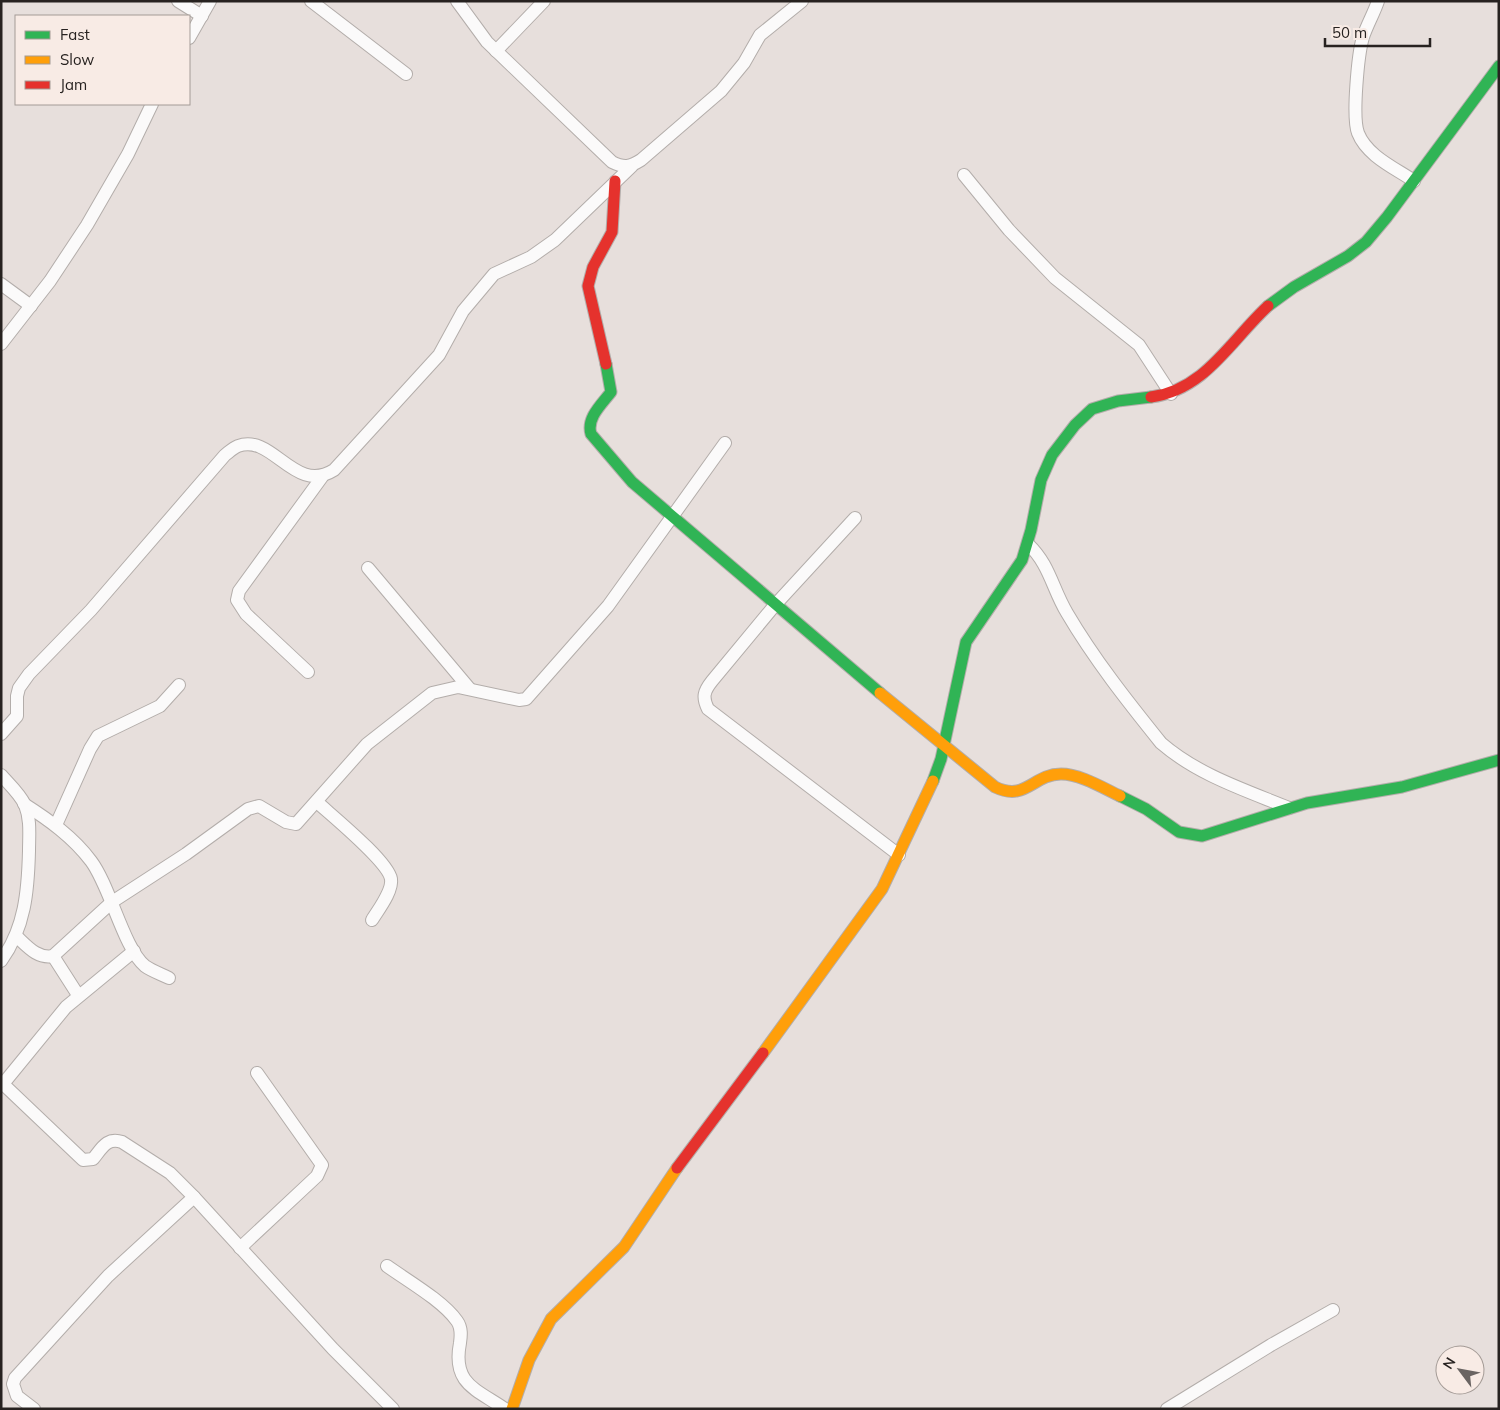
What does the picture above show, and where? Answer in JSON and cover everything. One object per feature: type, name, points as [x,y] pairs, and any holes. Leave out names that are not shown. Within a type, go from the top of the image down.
[{"type":"street","points":[[178,1],[202,16]]},
{"type":"street","points":[[190,36],[210,1]]},
{"type":"street","points":[[312,1],[406,74]]},
{"type":"street","points":[[457,1],[479,33],[612,162],[622,167],[632,166]]},
{"type":"street","points":[[496,50],[544,1]]},
{"type":"street","points":[[308,672],[246,614],[237,600],[239,591],[322,477],[334,470],[439,354],[463,311],[494,274],[531,257],[555,240],[615,181],[721,91],[744,62],[760,35],[802,1]]},
{"type":"street","points":[[1378,1],[1360,50],[1356,120],[1359,134],[1366,145],[1378,157],[1414,181]]},
{"type":"street","points":[[512,1409],[529,1360],[551,1319],[624,1247],[669,1178],[866,914],[882,889],[930,788],[945,744],[966,642],[973,628],[1013,575],[1028,544],[1045,467],[1060,444],[1080,419],[1090,410],[1104,403],[1171,394],[1184,387],[1214,364],[1274,301],[1301,282],[1359,248],[1414,181],[1499,66]]},
{"type":"street","points":[[1,344],[31,306],[87,225],[128,154],[152,105]]},
{"type":"street","points":[[964,175],[1010,230],[1055,278],[1139,345],[1171,394]]},
{"type":"street","points":[[615,181],[612,232],[589,276],[588,286],[612,386],[611,392],[593,415],[589,428],[594,440],[616,466],[672,518],[852,671],[1004,793],[1014,794],[1044,778],[1063,774],[1129,799],[1178,833],[1189,837],[1202,836],[1289,808],[1333,798],[1402,787],[1499,760]]},
{"type":"street","points":[[1,284],[31,306]]},
{"type":"street","points":[[16,936],[38,955],[46,958],[53,956],[112,902],[186,854],[253,807],[266,808],[292,824],[302,820],[367,744],[432,693],[450,687],[469,688],[518,700],[526,699],[608,606],[725,443]]},
{"type":"street","points":[[1,734],[14,722],[17,716],[17,696],[29,674],[96,604],[225,455],[238,446],[252,445],[266,451],[304,474],[322,477]]},
{"type":"street","points":[[855,518],[775,605],[705,690],[703,700],[708,709],[899,854]]},
{"type":"street","points":[[1028,544],[1045,563],[1059,600],[1076,628],[1161,743],[1174,754],[1218,779],[1289,808]]},
{"type":"street","points":[[368,568],[469,688]]},
{"type":"street","points":[[56,825],[90,749],[98,736],[160,706],[178,685]]},
{"type":"street","points":[[1,775],[24,804],[56,825],[91,861],[102,878],[134,951],[144,965],[169,978]]},
{"type":"street","points":[[316,802],[358,840],[388,872],[391,880],[388,892],[372,920]]},
{"type":"street","points":[[1,961],[16,936],[24,912],[28,888],[30,828],[24,804]]},
{"type":"street","points":[[134,951],[78,995],[42,1034],[2,1083],[83,1160],[93,1159],[109,1141],[122,1142],[170,1173],[333,1349],[394,1409]]},
{"type":"street","points":[[53,956],[78,995]]},
{"type":"street","points":[[240,1248],[317,1176],[322,1165],[257,1073]]},
{"type":"street","points":[[34,1409],[18,1396],[13,1384],[15,1378],[108,1276],[194,1197]]},
{"type":"street","points":[[387,1266],[443,1307],[459,1323],[462,1333],[457,1358],[458,1368],[463,1378],[471,1386],[505,1409]]},
{"type":"street","points":[[1167,1409],[1254,1355],[1334,1310]]},
{"type":"traffic: fast","points":[[1268,306],[1294,287],[1348,256],[1366,242],[1387,217],[1499,66]]},
{"type":"traffic: fast","points":[[606,364],[611,392],[599,406],[593,417],[590,428],[591,434],[632,482],[880,693]]},
{"type":"traffic: fast","points":[[933,781],[941,759],[966,642],[1022,560],[1031,530],[1041,480],[1052,455],[1075,425],[1092,409],[1118,401],[1151,397]]},
{"type":"traffic: fast","points":[[1120,796],[1146,809],[1179,832],[1202,836],[1307,803],[1402,787],[1499,760]]},
{"type":"traffic: slow","points":[[880,693],[995,787],[1006,791],[1014,791],[1051,775],[1061,774],[1076,776],[1120,796]]},
{"type":"traffic: slow","points":[[763,1053],[882,889],[933,781]]},
{"type":"traffic: slow","points":[[512,1409],[529,1360],[551,1319],[624,1247],[677,1168]]},
{"type":"traffic: jam","points":[[606,364],[588,286],[593,267],[612,232],[615,181]]},
{"type":"traffic: jam","points":[[1151,397],[1187,385],[1202,374],[1216,362],[1268,306]]},
{"type":"traffic: jam","points":[[677,1168],[763,1053]]}]
